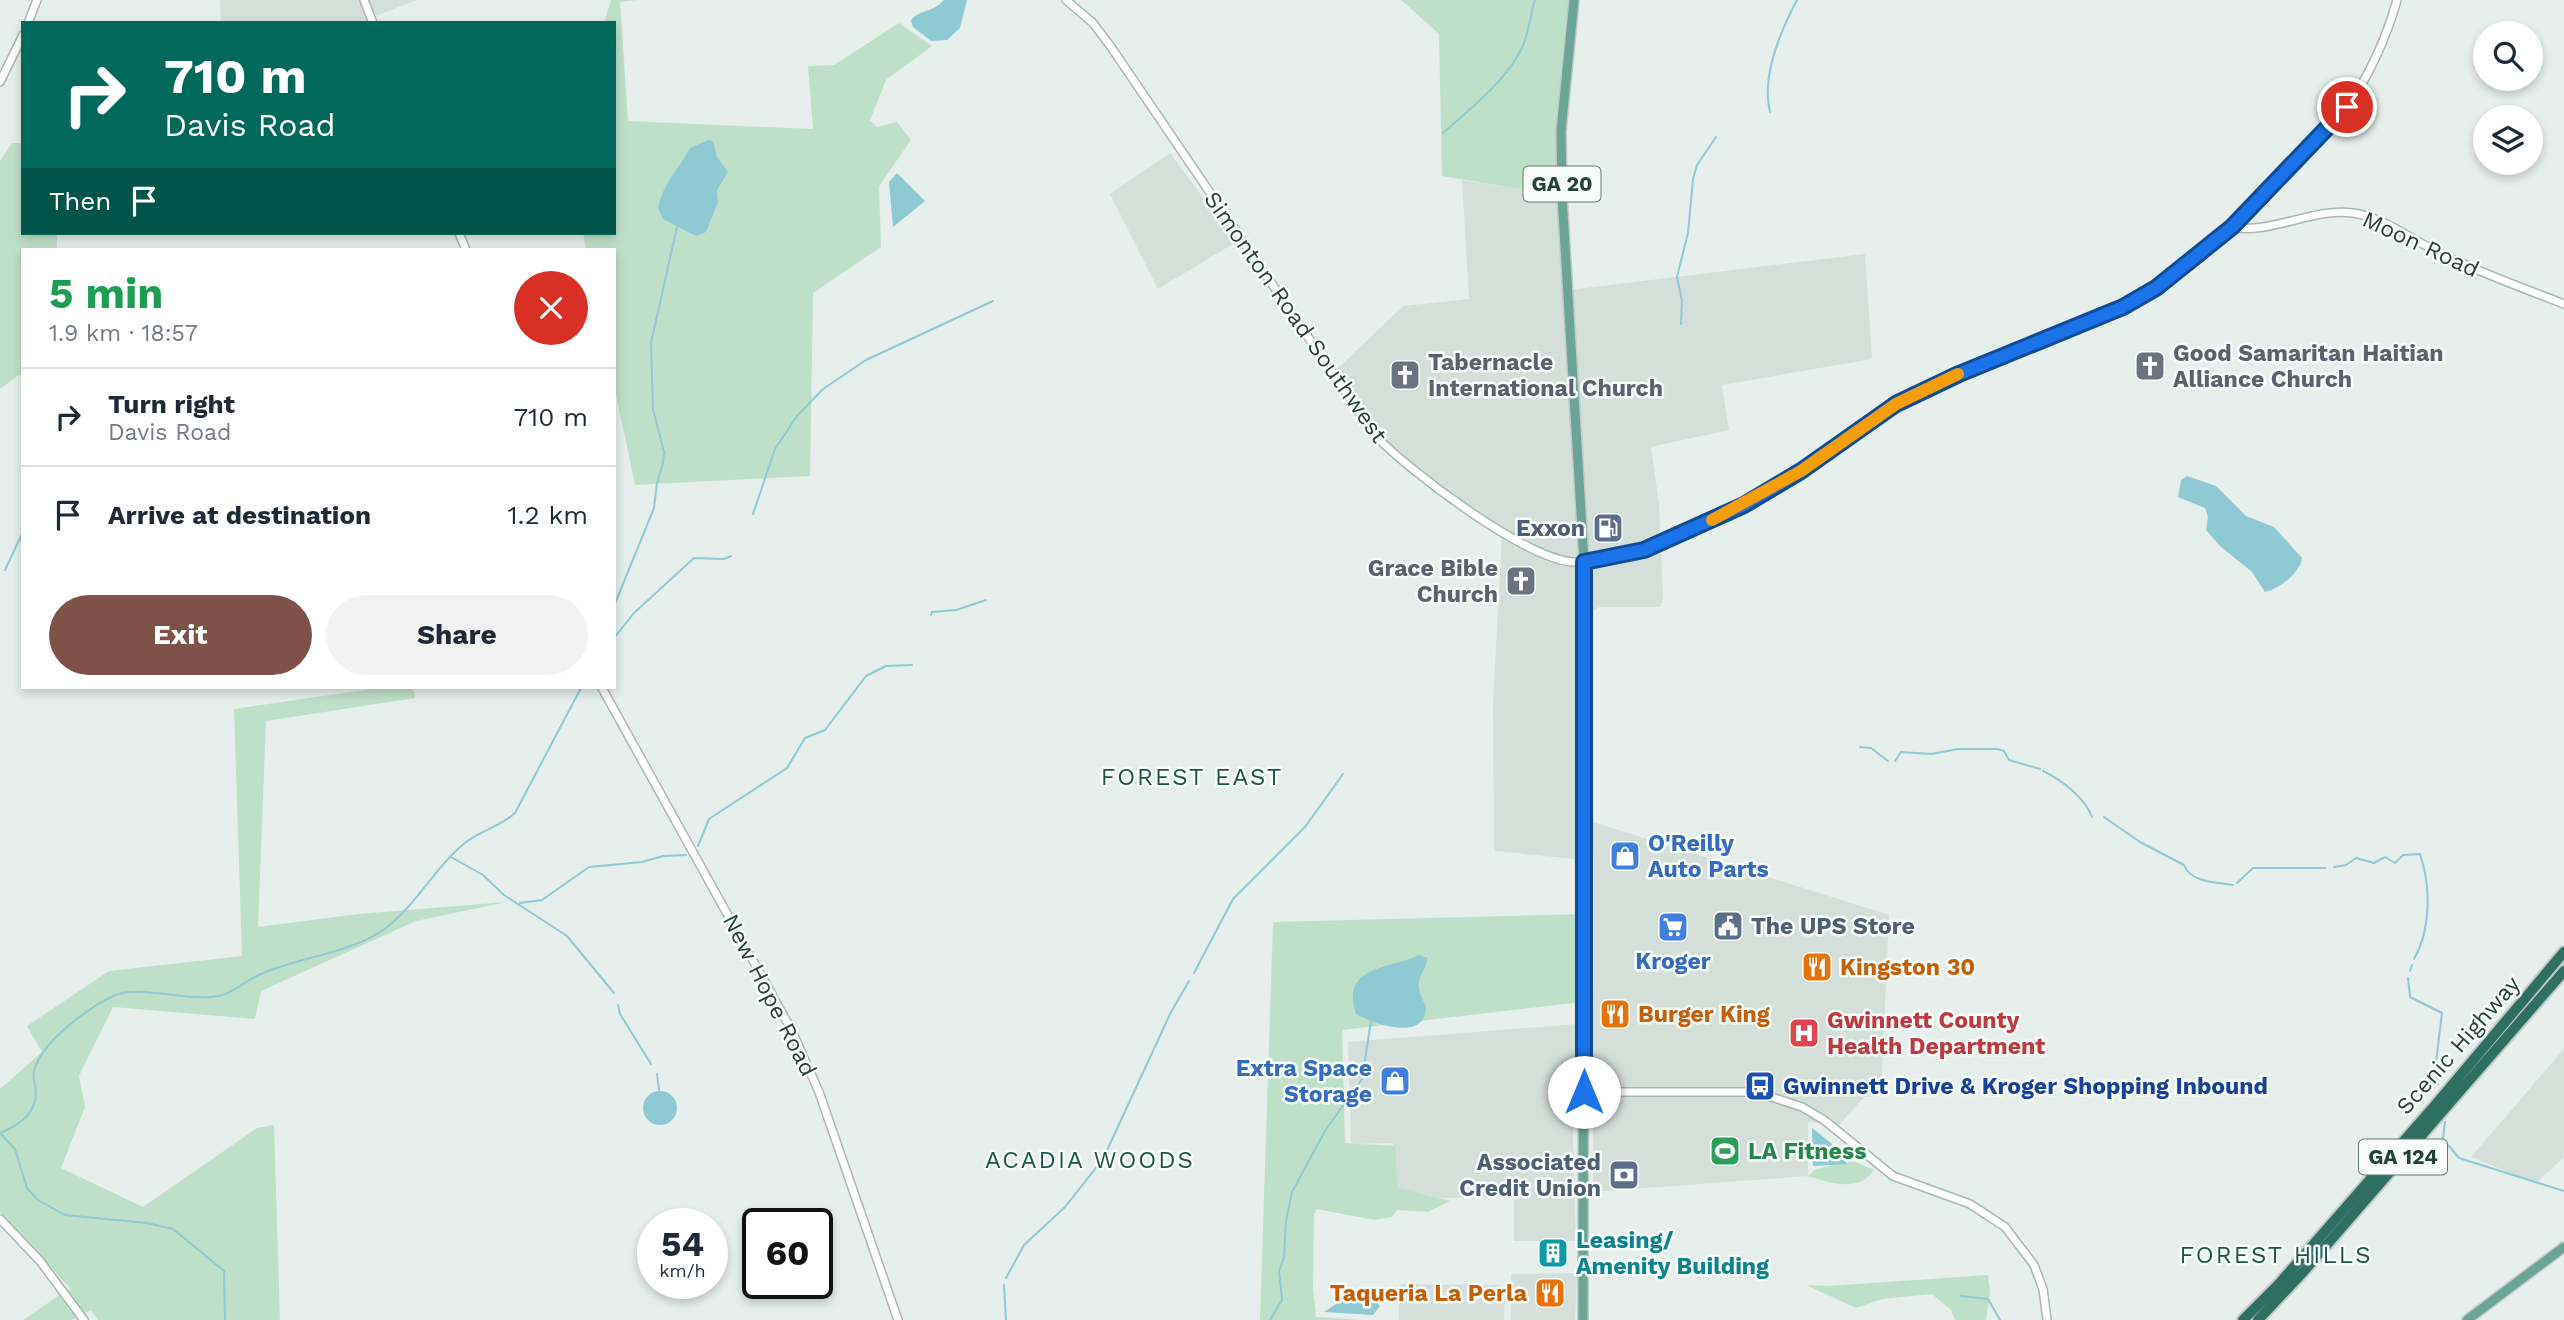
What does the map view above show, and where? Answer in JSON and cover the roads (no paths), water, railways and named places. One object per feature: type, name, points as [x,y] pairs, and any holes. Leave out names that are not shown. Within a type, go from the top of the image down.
[{"type":"highway","name":"Scenic Highway","points":[[2243,1320],[2278,1285],[2564,953]]},
{"type":"highway","name":"Scenic Highway","points":[[2258,1320],[2304,1271],[2564,971]]},
{"type":"main road","name":"GA 20","points":[[1574,0],[1561,131],[1562,196],[1584,562],[1583,1320]]},
{"type":"main road","points":[[2467,1320],[2564,1247]]},
{"type":"street","points":[[29,21],[37,0]]},
{"type":"street","points":[[364,0],[372,21]]},
{"type":"street","name":"Simonton Road Southwest","points":[[1066,0],[1093,23],[1111,47],[1361,417],[1383,444],[1416,471],[1525,547],[1553,559],[1584,562],[1644,550],[1744,505],[1801,471],[1896,404],[1959,374],[2123,307],[2156,288],[2232,227],[2347,107],[2388,33],[2397,0]]},
{"type":"street","points":[[0,82],[21,39]]},
{"type":"street","name":"Moon Road","points":[[2232,227],[2248,228],[2334,213],[2355,213],[2374,219],[2469,267],[2564,304]]},
{"type":"street","name":"New Hope Road","points":[[603,689],[792,1031],[819,1092],[898,1320]]},
{"type":"street","points":[[1584,1058],[1598,1083],[1618,1092]]},
{"type":"street","points":[[1584,1092],[1756,1092],[1783,1099],[1811,1111],[1893,1176],[1970,1204],[2005,1227],[2034,1265],[2043,1289],[2047,1320]]},
{"type":"street","points":[[1583,1122],[1603,1092]]},
{"type":"street","points":[[0,1219],[40,1261],[84,1320]]},
{"type":"water","points":[[944,0],[967,0],[960,28],[947,40],[931,41],[913,27],[911,20]]},
{"type":"water","points":[[708,140],[713,141],[717,157],[728,172],[717,190],[718,202],[706,232],[696,236],[663,219],[658,208],[667,184],[690,148]]},
{"type":"water","points":[[897,173],[925,201],[893,227],[889,182]]},
{"type":"water","points":[[2187,476],[2216,486],[2246,516],[2274,527],[2302,558],[2293,575],[2265,592],[2252,572],[2220,546],[2206,530],[2208,517],[2205,508],[2178,497],[2181,480]]},
{"type":"water","points":[[1419,955],[1428,958],[1419,986],[1426,1006],[1424,1017],[1418,1024],[1398,1028],[1356,1014],[1353,998],[1355,986],[1362,977],[1371,971]]},
{"type":"water","points":[[660,1091],[672,1096],[677,1108],[672,1120],[660,1125],[648,1120],[643,1108],[648,1096]]},
{"type":"water","points":[[1812,1128],[1831,1143],[1847,1164],[1813,1166]]},
{"type":"water","points":[[1372,1297],[1380,1306],[1373,1315],[1324,1312],[1345,1298]]},
{"type":"waterway","points":[[1443,133],[1487,94],[1507,72],[1522,48],[1535,0]]},
{"type":"waterway","points":[[1770,112],[1770,69],[1784,26],[1797,0]]},
{"type":"waterway","points":[[1681,324],[1682,301],[1677,277],[1688,233],[1693,179],[1697,165],[1716,137]]},
{"type":"waterway","points":[[616,601],[654,508],[663,463],[664,452],[653,409],[651,343],[677,227]]},
{"type":"waterway","points":[[753,514],[775,449],[797,416],[823,389],[866,360],[993,301]]},
{"type":"waterway","points":[[5,570],[21,536]]},
{"type":"waterway","points":[[616,636],[634,613],[694,558],[724,559],[731,556]]},
{"type":"waterway","points":[[931,615],[932,612],[956,610],[986,600]]},
{"type":"waterway","points":[[698,846],[709,819],[787,768],[805,738],[825,730],[866,676],[886,666],[912,665]]},
{"type":"waterway","points":[[225,1320],[224,1271],[173,1229],[147,1223],[65,1215],[38,1200],[27,1188],[15,1149],[0,1133],[19,1123],[33,1107],[36,1092],[34,1071],[39,1060],[46,1048],[67,1027],[113,996],[135,992],[192,997],[219,996],[261,974],[357,944],[386,928],[407,908],[454,853],[471,839],[515,813],[580,689]]},
{"type":"waterway","points":[[1860,747],[1871,748],[1888,761]]},
{"type":"waterway","points":[[1895,761],[1901,752],[1931,754],[1958,749],[1998,749],[2004,751],[2009,760],[2040,769]]},
{"type":"waterway","points":[[2043,771],[2072,790],[2092,817]]},
{"type":"waterway","points":[[1194,973],[1233,899],[1305,827],[1343,774]]},
{"type":"waterway","points":[[2104,817],[2140,842],[2184,865],[2192,875],[2233,885]]},
{"type":"waterway","points":[[2334,867],[2346,865],[2356,858],[2374,863],[2385,857],[2395,863],[2403,855],[2420,854],[2426,880],[2428,908],[2424,935],[2414,959]]},
{"type":"waterway","points":[[520,903],[542,900],[589,867],[686,855]]},
{"type":"waterway","points":[[451,857],[483,875],[504,895],[567,936],[614,993]]},
{"type":"waterway","points":[[2237,883],[2253,868],[2325,868]]},
{"type":"waterway","points":[[2410,971],[2412,965]]},
{"type":"waterway","points":[[2408,978],[2410,997],[2442,1013],[2436,1062],[2438,1085]]},
{"type":"waterway","points":[[1006,1278],[1024,1245],[1065,1207],[1103,1159],[1171,1012],[1189,981]]},
{"type":"waterway","points":[[618,1005],[620,1014],[651,1064]]},
{"type":"waterway","points":[[1270,1320],[1282,1300],[1279,1271],[1284,1257],[1286,1221],[1292,1192],[1325,1131],[1362,1079],[1371,1021]]},
{"type":"waterway","points":[[657,1074],[659,1090]]},
{"type":"waterway","points":[[2445,1122],[2443,1139],[2459,1158],[2564,1191]]},
{"type":"waterway","points":[[1004,1285],[1006,1320]]},
{"type":"waterway","points":[[1961,1296],[1988,1299],[2000,1320]]},
{"type":"place","name":"Good Samaritan Haitian Alliance Church","points":[[2150,366]]},
{"type":"place","name":"Tabernacle International Church","points":[[1405,375]]},
{"type":"place","name":"Exxon","points":[[1608,528]]},
{"type":"place","name":"Grace Bible Church","points":[[1521,581]]},
{"type":"place","name":"O'Reilly Auto Parts","points":[[1625,856]]},
{"type":"place","name":"The UPS Store","points":[[1728,926]]},
{"type":"place","name":"Kroger","points":[[1673,927]]},
{"type":"place","name":"Kingston 30","points":[[1817,967]]},
{"type":"place","name":"Burger King","points":[[1615,1014]]},
{"type":"place","name":"Gwinnett County Health Department","points":[[1804,1033]]},
{"type":"place","name":"Extra Space Storage","points":[[1395,1081]]},
{"type":"place","name":"Gwinnett Drive & Kroger Shopping Inbound","points":[[1760,1086]]},
{"type":"place","name":"LA Fitness","points":[[1725,1151]]},
{"type":"place","name":"Associated Credit Union","points":[[1624,1175]]},
{"type":"place","name":"Leasing/ Amenity Building","points":[[1553,1253]]},
{"type":"place","name":"Taqueria La Perla","points":[[1550,1293]]},
{"type":"district","name":"FOREST EAST","points":[[1192,777]]},
{"type":"district","name":"ACADIA WOODS","points":[[1090,1160]]},
{"type":"district","name":"FOREST HILLS","points":[[2276,1255]]}]
